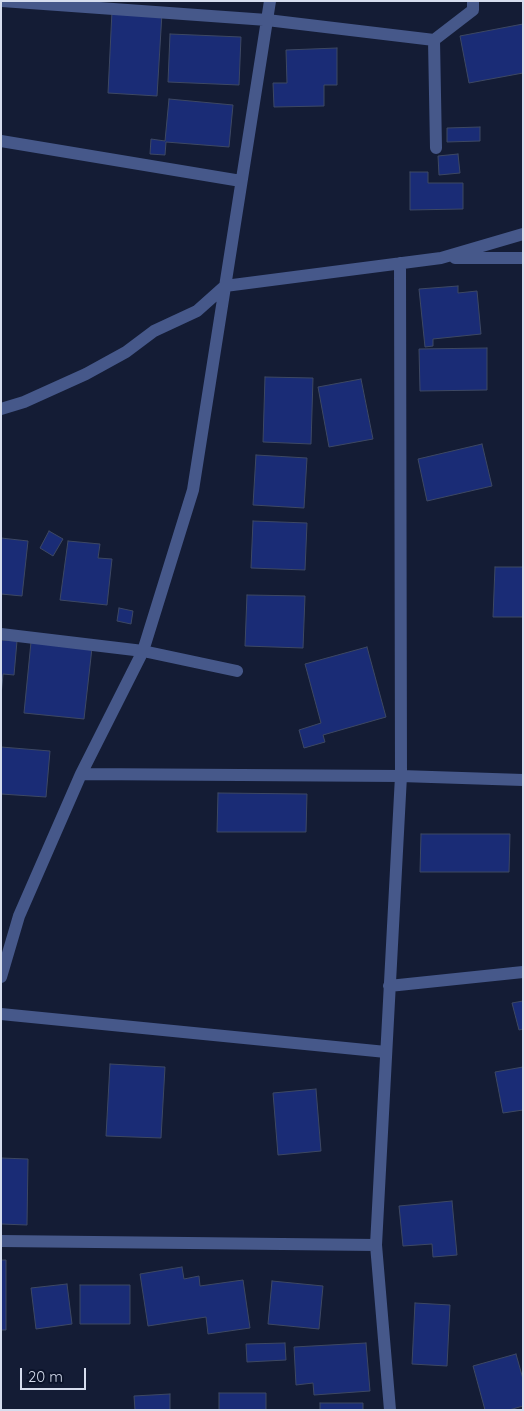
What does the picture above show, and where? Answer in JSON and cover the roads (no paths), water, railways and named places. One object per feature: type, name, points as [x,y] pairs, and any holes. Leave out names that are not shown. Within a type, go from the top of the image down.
[{"type":"street","points":[[2,1],[267,20],[434,40],[473,10],[473,1]]},
{"type":"street","points":[[1,977],[20,916],[81,774],[143,651],[193,490],[270,1]]},
{"type":"street","points":[[434,40],[436,148]]},
{"type":"street","points":[[1,141],[241,182]]},
{"type":"street","points":[[1,409],[24,402],[86,374],[126,352],[154,331],[198,311],[225,286],[441,258],[523,234]]},
{"type":"street","points":[[441,258],[523,258]]},
{"type":"street","points":[[390,1410],[376,1245],[401,776],[400,264]]},
{"type":"street","points":[[1,634],[143,651],[237,671]]},
{"type":"street","points":[[81,774],[401,776],[523,780]]},
{"type":"street","points":[[389,986],[523,972]]},
{"type":"street","points":[[1,1014],[386,1052]]},
{"type":"street","points":[[1,1242],[376,1245]]}]
